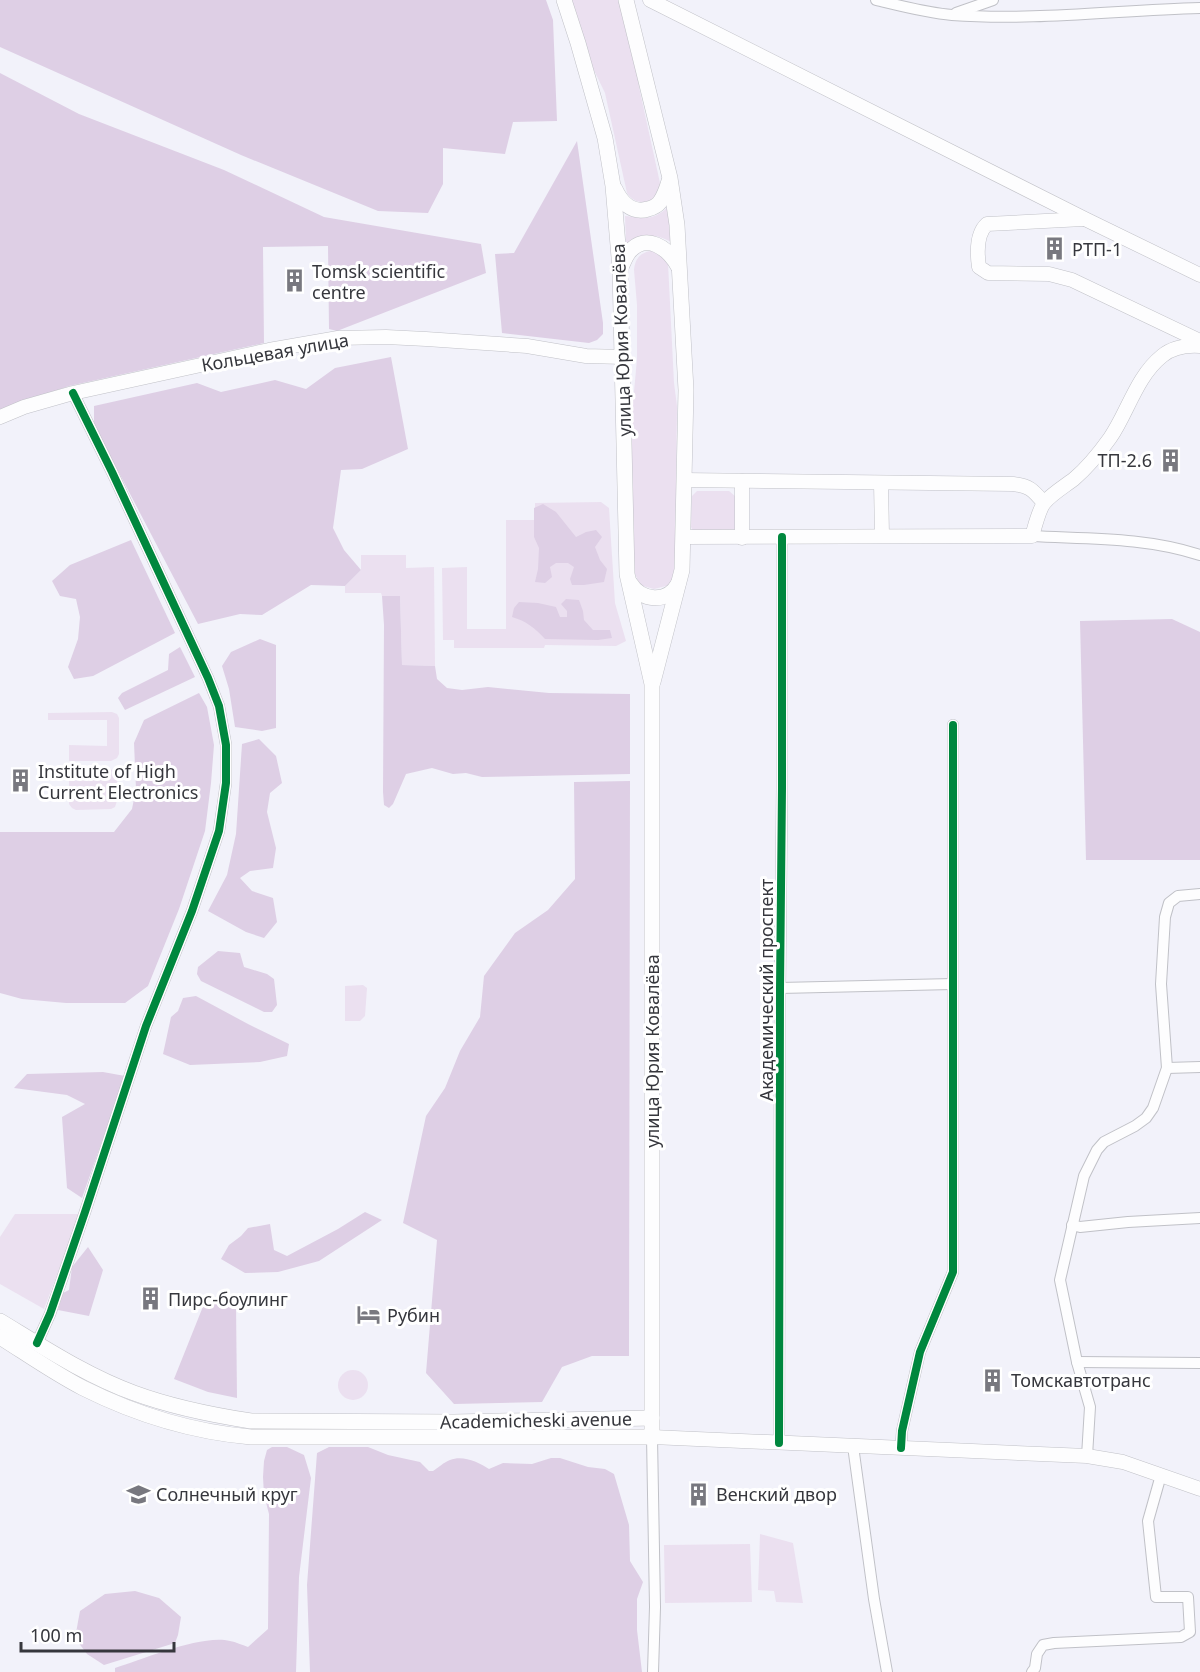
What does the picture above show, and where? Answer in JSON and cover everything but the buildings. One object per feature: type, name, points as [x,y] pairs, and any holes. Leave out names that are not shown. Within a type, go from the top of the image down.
[{"type":"main road","name":"улица Юрия Ковалёва","points":[[564,0],[605,138],[613,186],[620,269],[627,574],[652,684],[652,1418]]},
{"type":"main road","name":"улица Юрия Ковалёва","points":[[626,0],[670,178],[677,225],[686,390],[682,570],[652,684]]},
{"type":"main road","points":[[613,186],[626,204],[634,210],[644,211],[660,202],[670,178]]},
{"type":"main road","points":[[620,269],[628,252],[636,246],[649,243],[658,244],[664,248],[679,268]]},
{"type":"main road","points":[[627,574],[634,589],[647,597],[663,597],[670,594],[680,581]]},
{"type":"main road","name":"Academicheski avenue","points":[[0,1321],[91,1374],[133,1393],[200,1412],[251,1421],[454,1430],[652,1437],[652,1418],[454,1430],[251,1437],[222,1434],[169,1422],[128,1408],[82,1388],[0,1337]]},
{"type":"main road","points":[[251,1421],[251,1437]]},
{"type":"street","points":[[650,0],[1200,275]]},
{"type":"street","points":[[876,0],[950,15],[1048,16],[1200,8]]},
{"type":"street","points":[[950,15],[993,0]]},
{"type":"street","points":[[991,16],[987,14],[986,9],[993,0]]},
{"type":"street","points":[[1085,219],[987,224],[979,236],[979,267],[988,273],[1049,274],[1072,280],[1200,341]]},
{"type":"street","name":"Кольцевая улица","points":[[0,417],[24,407],[73,393],[269,350],[338,338],[426,339],[527,346],[586,356],[623,357]]},
{"type":"street","points":[[1032,536],[1044,502],[1075,477],[1102,448],[1152,366],[1175,348],[1186,345],[1200,346]]},
{"type":"street","points":[[37,1343],[50,1314],[89,1201],[146,1026],[192,911],[219,831],[226,783],[226,746],[219,706],[112,472],[73,393]]},
{"type":"street","points":[[684,480],[1013,484],[1024,485],[1033,490],[1044,502]]},
{"type":"street","points":[[742,481],[742,538]]},
{"type":"street","points":[[882,483],[882,535]]},
{"type":"street","points":[[683,537],[1032,536],[1146,542],[1200,555]]},
{"type":"street","name":"Академический проспект","points":[[779,1443],[782,537]]},
{"type":"street","points":[[901,1448],[902,1431],[920,1352],[952,1272],[953,725]]},
{"type":"street","points":[[1088,1456],[1090,1407],[1077,1362],[1060,1280],[1083,1176],[1097,1150],[1104,1142],[1146,1118],[1153,1108],[1167,1068],[1161,984],[1168,903],[1178,896],[1200,894]]},
{"type":"street","points":[[780,988],[953,984]]},
{"type":"street","points":[[1167,1068],[1200,1067]]},
{"type":"street","points":[[1072,1225],[1080,1227],[1200,1218]]},
{"type":"street","points":[[1077,1362],[1200,1364]]},
{"type":"street","points":[[653,1672],[655,1607],[652,1437],[1088,1456],[1123,1462],[1200,1489]]},
{"type":"street","points":[[853,1446],[874,1599],[887,1672]]},
{"type":"street","points":[[1032,1672],[1035,1668],[1037,1654],[1043,1645],[1181,1637],[1190,1632],[1188,1597],[1156,1597],[1148,1521],[1161,1475]]},
{"type":"shaded area","points":[[0,0],[546,0],[553,20],[557,121],[513,122],[505,154],[443,148],[443,184],[428,213],[378,211],[241,155],[0,47]]},
{"type":"shaded area","points":[[572,0],[618,0],[636,59],[639,87],[660,183],[656,195],[647,202],[637,201],[627,193],[605,93],[592,66]]},
{"type":"shaded area","points":[[0,73],[79,114],[224,170],[324,217],[481,244],[486,273],[337,331],[329,329],[328,246],[263,247],[264,343],[69,386],[0,410]]},
{"type":"shaded area","points":[[577,141],[603,334],[597,340],[589,343],[502,333],[495,254],[514,253]]},
{"type":"shaded area","points":[[668,207],[671,242],[654,236],[626,242],[625,216],[652,217]]},
{"type":"shaded area","points":[[650,251],[656,251],[668,263],[677,406],[675,570],[671,583],[654,589],[643,586],[638,581],[633,569],[632,545],[632,413],[637,359],[637,305],[634,270],[639,257]]},
{"type":"shaded area","points":[[391,357],[408,449],[362,469],[341,470],[333,528],[344,550],[361,570],[345,586],[311,585],[262,615],[240,614],[198,624],[94,425],[94,406],[197,383],[221,392],[275,380],[306,389],[335,368]]},
{"type":"shaded area","points":[[697,491],[729,491],[736,497],[736,529],[730,534],[693,531],[691,527],[692,496]]},
{"type":"shaded area","points":[[601,502],[609,508],[615,603],[626,641],[616,646],[545,645],[544,648],[454,648],[454,640],[443,640],[442,568],[467,567],[467,629],[506,629],[506,520],[535,520],[535,503]]},
{"type":"shaded area","points":[[543,504],[556,512],[576,537],[596,530],[602,537],[595,547],[600,560],[607,569],[604,582],[572,585],[570,579],[574,567],[568,563],[556,563],[550,567],[552,577],[545,583],[535,582],[539,548],[534,537],[534,508]]},
{"type":"shaded area","points":[[131,540],[175,633],[93,676],[74,679],[68,667],[78,639],[80,617],[76,599],[60,596],[52,581],[70,565]]},
{"type":"shaded area","points":[[361,555],[406,555],[406,568],[434,567],[435,666],[402,665],[400,596],[382,596],[381,593],[345,593],[345,586],[361,570]]},
{"type":"shaded area","points":[[382,596],[400,596],[402,665],[435,666],[437,679],[447,688],[462,690],[488,687],[549,693],[630,694],[630,774],[482,777],[466,773],[453,774],[432,768],[406,774],[393,804],[389,808],[384,805]]},
{"type":"shaded area","points":[[566,599],[579,600],[584,620],[593,630],[610,630],[612,638],[545,639],[530,625],[512,617],[514,608],[519,602],[556,607],[560,617],[567,617],[567,611],[561,604]]},
{"type":"shaded area","points":[[1172,619],[1200,632],[1200,860],[1086,860],[1080,621]]},
{"type":"shaded area","points":[[260,639],[276,645],[276,728],[262,731],[235,727],[229,689],[222,666],[231,652]]},
{"type":"shaded area","points":[[180,647],[195,677],[125,710],[118,698],[122,693],[168,670],[169,654]]},
{"type":"shaded area","points":[[199,693],[207,707],[214,745],[205,831],[179,909],[148,986],[125,1003],[66,1003],[22,999],[0,993],[0,832],[114,832],[132,809],[136,789],[134,743],[144,720]]},
{"type":"shaded area","points":[[112,712],[119,718],[117,758],[111,761],[69,761],[69,745],[107,746],[107,720],[48,720],[48,713]]},
{"type":"shaded area","points":[[259,739],[276,756],[282,783],[270,793],[267,812],[276,848],[273,868],[250,871],[240,878],[252,891],[273,898],[277,922],[264,938],[246,932],[208,911],[227,875],[236,834],[242,744]]},
{"type":"shaded area","points":[[72,770],[114,771],[118,788],[115,807],[76,810],[72,808],[69,804],[69,775]]},
{"type":"shaded area","points":[[630,781],[629,1356],[592,1356],[562,1367],[542,1402],[454,1404],[426,1373],[437,1240],[403,1223],[426,1116],[445,1088],[460,1051],[480,1017],[484,976],[515,933],[548,910],[575,879],[574,782]]},
{"type":"shaded area","points":[[218,951],[240,953],[244,967],[267,974],[274,979],[277,1005],[272,1012],[264,1012],[201,981],[197,974],[198,967]]},
{"type":"shaded area","points":[[363,985],[367,988],[365,1016],[360,1021],[345,1021],[345,986]]},
{"type":"shaded area","points":[[196,996],[289,1044],[287,1056],[260,1062],[190,1065],[163,1054],[171,1017],[178,1011],[183,998]]},
{"type":"shaded area","points":[[103,1072],[125,1076],[82,1198],[67,1188],[62,1117],[85,1104],[67,1095],[14,1088],[27,1074]]},
{"type":"shaded area","points":[[365,1212],[382,1220],[319,1261],[278,1272],[245,1273],[221,1259],[229,1245],[248,1228],[270,1224],[274,1250],[287,1256]]},
{"type":"shaded area","points":[[15,1214],[80,1214],[44,1309],[0,1284],[0,1237]]},
{"type":"shaded area","points":[[88,1247],[103,1270],[89,1316],[58,1310],[63,1293],[69,1290],[72,1267]]},
{"type":"shaded area","points":[[204,1304],[236,1304],[237,1398],[208,1392],[174,1379]]},
{"type":"shaded area","points":[[353,1370],[364,1374],[368,1385],[364,1396],[353,1400],[342,1396],[338,1385],[342,1374]]},
{"type":"shaded area","points":[[272,1447],[287,1447],[304,1455],[311,1478],[299,1577],[296,1672],[115,1672],[115,1668],[173,1648],[204,1641],[230,1641],[248,1647],[268,1629],[269,1514],[264,1495],[263,1477],[267,1450]]},
{"type":"shaded area","points":[[329,1447],[368,1447],[388,1455],[420,1462],[429,1471],[433,1471],[450,1460],[460,1458],[489,1469],[503,1463],[532,1464],[551,1458],[560,1458],[588,1467],[605,1469],[614,1474],[629,1525],[630,1561],[643,1582],[637,1599],[637,1630],[642,1672],[310,1672],[307,1585],[317,1453]]},
{"type":"shaded area","points":[[760,1534],[793,1543],[803,1603],[776,1602],[774,1591],[758,1590]]},
{"type":"shaded area","points":[[750,1544],[752,1602],[665,1603],[664,1545]]},
{"type":"shaded area","points":[[135,1591],[159,1598],[181,1617],[175,1643],[104,1665],[87,1654],[75,1638],[80,1611],[105,1594]]},
{"type":"cycle path","points":[[37,1343],[50,1314],[146,1026],[192,911],[219,831],[226,783],[226,745],[219,706],[112,472],[73,393]]},
{"type":"cycle path","points":[[779,1443],[782,537]]},
{"type":"cycle path","points":[[901,1448],[902,1431],[920,1352],[953,1272],[953,725]]},
{"type":"place","name":"РТП-1","points":[[1054,249]]},
{"type":"place","name":"Tomsk scientific centre","points":[[294,281]]},
{"type":"place","name":"ТП-2.6","points":[[1170,460]]},
{"type":"place","name":"Institute of High Current Electronics","points":[[20,781]]},
{"type":"place","name":"Пирс-боулинг","points":[[150,1299]]},
{"type":"place","name":"Рубин","points":[[369,1315]]},
{"type":"place","name":"Томскавтотранс","points":[[993,1380]]},
{"type":"place","name":"Солнечный круг","points":[[138,1494]]},
{"type":"place","name":"Венский двор","points":[[698,1494]]}]
